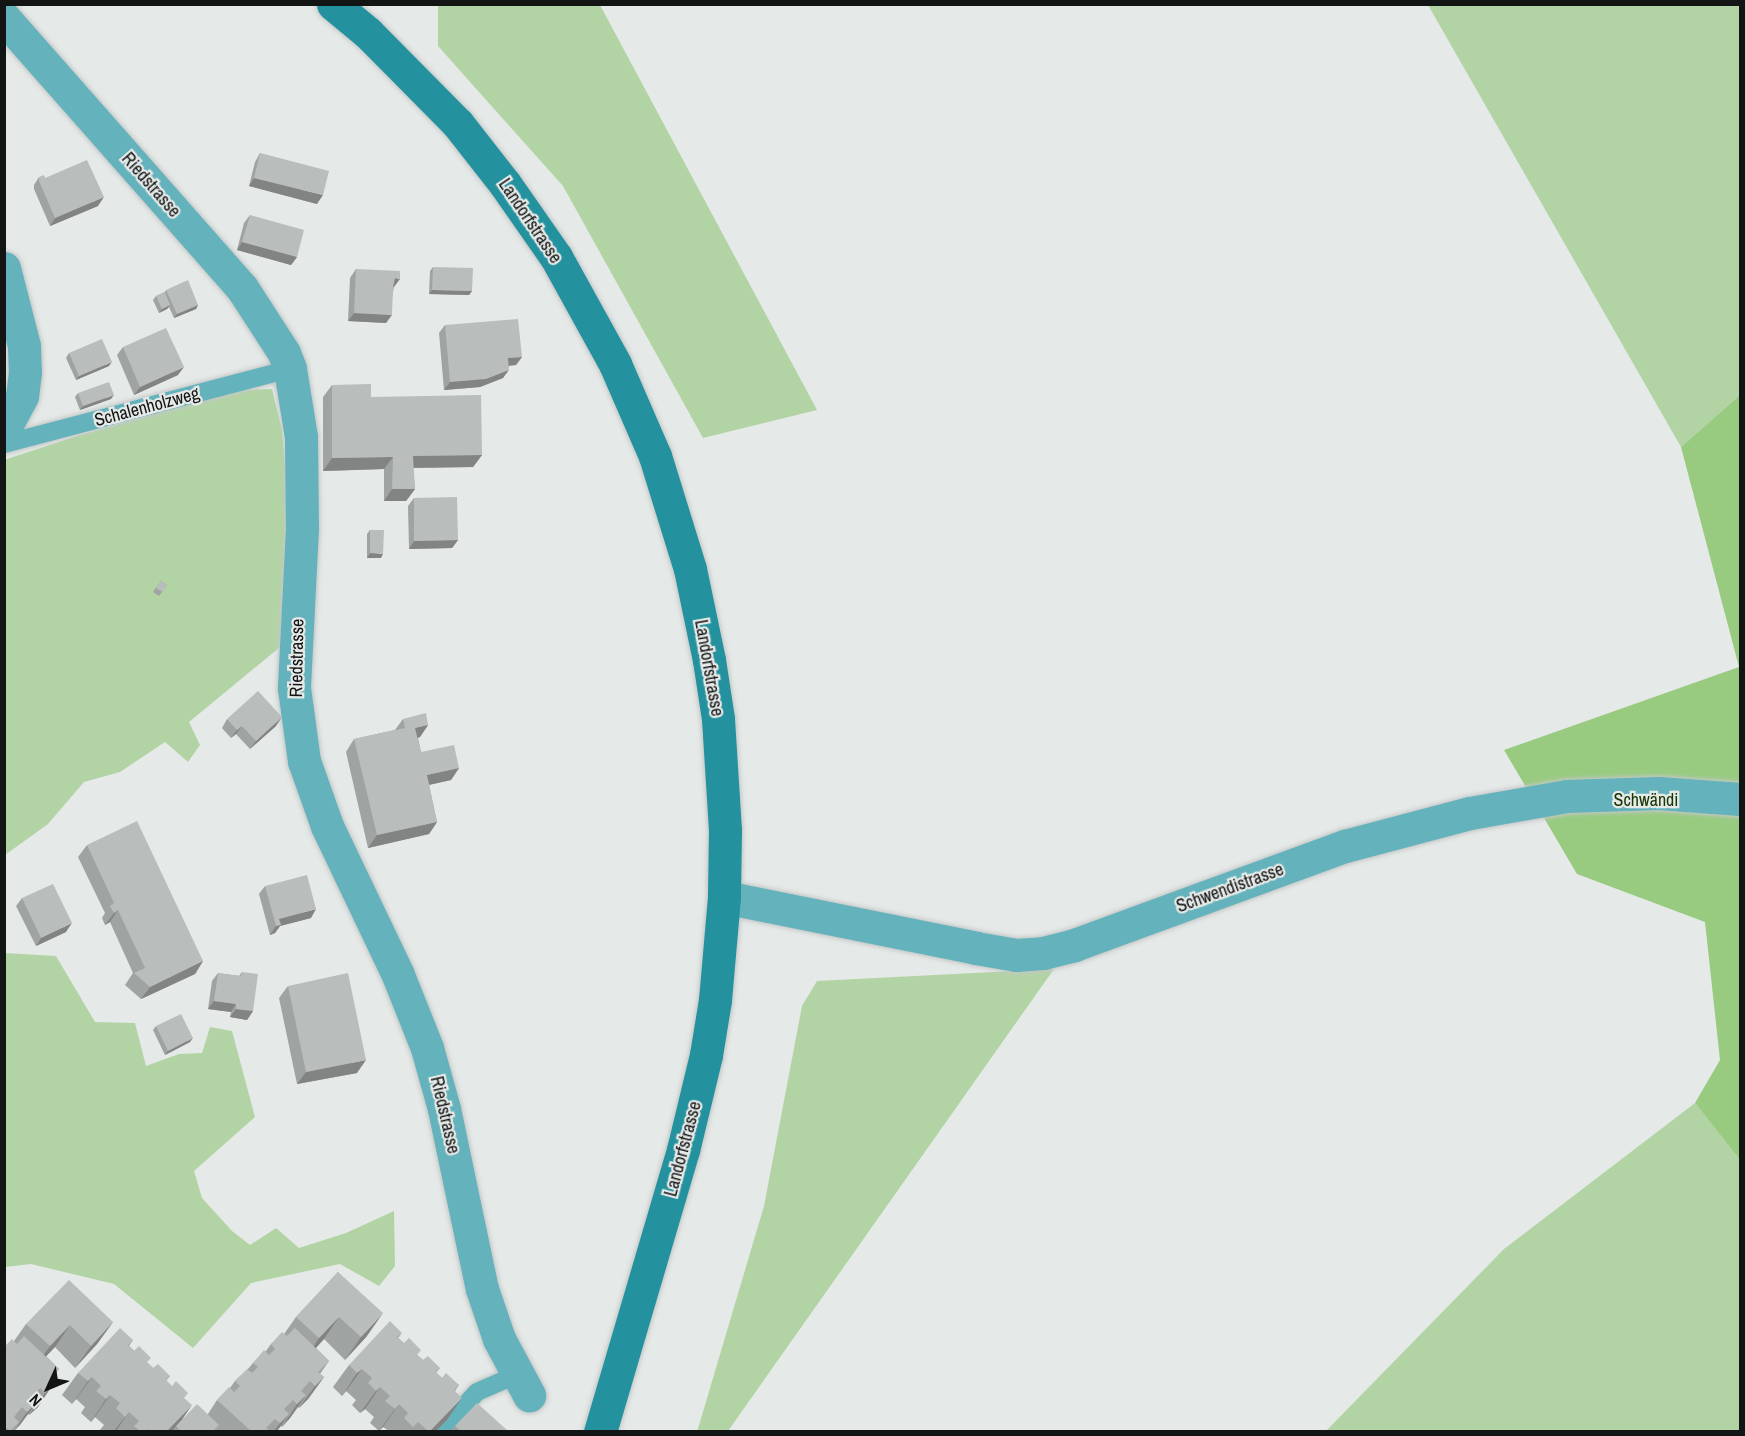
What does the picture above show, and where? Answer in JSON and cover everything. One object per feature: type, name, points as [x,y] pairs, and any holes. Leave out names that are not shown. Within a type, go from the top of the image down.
[{"type":"street","name":"Landorfstrasse","points":[[333,4],[368,33],[419,82],[458,124],[505,184],[556,256],[615,364],[637,413],[678,527],[698,602],[709,660],[722,763],[724,897],[715,1000],[699,1087],[660,1233],[600,1431]]},
{"type":"street","name":"Riedstrasse","points":[[4,18],[242,288],[277,337],[290,369],[301,437],[302,528],[294,688],[304,761],[327,826],[398,975],[427,1048],[444,1108],[482,1290],[499,1339],[522,1385]]},
{"type":"street","points":[[4,268],[24,346],[25,372],[22,396],[4,430]]},
{"type":"street","name":"Schwendistrasse","points":[[724,897],[976,948],[1016,955],[1043,954],[1074,945],[1345,846],[1470,813],[1566,796],[1659,793],[1740,799]]},
{"type":"lane","name":"Schalenholzweg","points":[[4,444],[290,369]]},
{"type":"lane","points":[[440,1431],[477,1392],[522,1385]]},
{"type":"green space","points":[[438,5],[600,5],[817,410],[703,438],[563,186],[438,46]]},
{"type":"green space","points":[[1428,5],[1740,5],[1740,395],[1681,447]]},
{"type":"green space","points":[[272,389],[282,430],[288,501],[280,647],[189,722],[200,745],[188,762],[165,742],[120,772],[84,782],[48,824],[5,855],[4,460],[80,435],[241,390]]},
{"type":"green space","name":"Schwändi","points":[[1740,395],[1740,1160],[1695,1103],[1720,1060],[1705,922],[1577,874],[1504,750],[1739,667],[1681,447]]},
{"type":"green space","points":[[5,953],[56,956],[95,1022],[135,1023],[146,1066],[179,1054],[202,1053],[210,1027],[232,1031],[255,1117],[194,1171],[202,1198],[232,1231],[250,1245],[276,1228],[299,1248],[346,1233],[394,1211],[395,1266],[379,1286],[340,1264],[251,1283],[193,1348],[114,1284],[31,1264],[5,1267]]},
{"type":"green space","points":[[1054,969],[728,1431],[697,1432],[764,1206],[802,1006],[817,981]]},
{"type":"green space","points":[[1695,1103],[1740,1160],[1740,1431],[1325,1432],[1504,1249]]},
{"type":"building","points":[[260,153],[329,171],[323,195],[254,178]]},
{"type":"building","points":[[87,160],[104,197],[55,218],[39,177],[44,175],[45,178]]},
{"type":"building","points":[[250,215],[304,230],[297,257],[242,242]]},
{"type":"building","points":[[433,267],[473,268],[472,291],[432,290]]},
{"type":"building","points":[[356,269],[400,271],[400,279],[395,278],[393,288],[392,315],[354,313]]},
{"type":"building","points":[[188,280],[198,305],[177,314],[166,290]]},
{"type":"building","points":[[165,292],[170,305],[162,309],[156,296]]},
{"type":"building","points":[[518,319],[522,357],[508,358],[509,370],[486,379],[450,382],[445,325]]},
{"type":"building","points":[[166,328],[184,367],[140,387],[123,347]]},
{"type":"building","points":[[102,339],[112,362],[79,376],[69,353]]},
{"type":"building","points":[[109,382],[114,395],[83,406],[78,393]]},
{"type":"building","points":[[371,384],[371,397],[481,395],[482,455],[413,456],[415,489],[392,489],[393,457],[332,458],[332,385]]},
{"type":"building","points":[[457,497],[458,540],[414,541],[414,498]]},
{"type":"building","points":[[370,530],[384,530],[383,554],[370,553]]},
{"type":"building","points":[[161,581],[167,585],[162,592],[156,588]]},
{"type":"building","points":[[258,691],[282,717],[256,741],[242,726],[237,730],[227,719]]},
{"type":"building","points":[[426,713],[428,725],[415,728],[421,752],[454,745],[459,768],[427,775],[437,822],[377,835],[354,739],[405,728],[403,719]]},
{"type":"building","points":[[137,821],[203,961],[150,987],[134,973],[145,968],[118,910],[114,913],[110,906],[114,903],[87,845]]},
{"type":"building","points":[[307,875],[316,909],[279,919],[281,925],[276,926],[265,886]]},
{"type":"building","points":[[53,884],[72,923],[41,938],[22,898]]},
{"type":"building","points":[[242,972],[258,974],[253,1011],[236,1009],[236,1004],[214,1001],[218,973],[241,976]]},
{"type":"building","points":[[348,973],[366,1060],[306,1072],[288,986]]},
{"type":"building","points":[[181,1014],[193,1038],[168,1051],[156,1026]]},
{"type":"building","points":[[338,1272],[383,1313],[361,1337],[339,1317],[319,1338],[296,1317]]},
{"type":"building","points":[[69,1280],[113,1322],[91,1346],[70,1325],[50,1346],[26,1324]]},
{"type":"building","points":[[390,1321],[402,1333],[397,1337],[404,1343],[409,1338],[421,1350],[417,1355],[423,1360],[428,1356],[440,1368],[436,1372],[442,1378],[446,1373],[459,1385],[454,1390],[462,1398],[430,1431],[418,1422],[413,1427],[404,1418],[408,1413],[399,1404],[395,1409],[385,1401],[390,1396],[380,1387],[376,1391],[368,1383],[372,1378],[362,1369],[357,1373],[349,1365]]},
{"type":"building","points":[[120,1328],[133,1340],[128,1345],[134,1351],[139,1346],[151,1358],[147,1362],[153,1368],[158,1364],[170,1376],[166,1380],[172,1386],[176,1381],[188,1393],[184,1398],[192,1405],[167,1431],[148,1429],[140,1431],[134,1426],[139,1421],[129,1412],[125,1417],[116,1408],[120,1403],[110,1395],[106,1399],[96,1391],[101,1386],[92,1377],[88,1381],[78,1373]]},
{"type":"building","points":[[295,1328],[329,1361],[318,1372],[324,1377],[315,1386],[310,1381],[301,1391],[306,1395],[297,1404],[293,1400],[284,1409],[289,1414],[280,1423],[275,1419],[266,1428],[270,1431],[251,1431],[217,1400],[229,1387],[234,1392],[240,1386],[235,1381],[247,1369],[252,1373],[258,1367],[253,1363],[264,1350],[269,1355],[275,1349],[271,1344],[282,1332],[287,1336]]},
{"type":"building","points":[[24,1336],[59,1369],[49,1380],[53,1384],[45,1393],[40,1388],[31,1398],[36,1403],[27,1412],[22,1407],[14,1417],[19,1422],[10,1431],[4,1426],[4,1357],[6,1356],[4,1347],[12,1339],[17,1344]]},
{"type":"building","points":[[477,1403],[508,1431],[461,1431],[455,1426]]},
{"type":"building","points":[[197,1404],[219,1425],[214,1430],[216,1431],[179,1431],[176,1426]]}]
